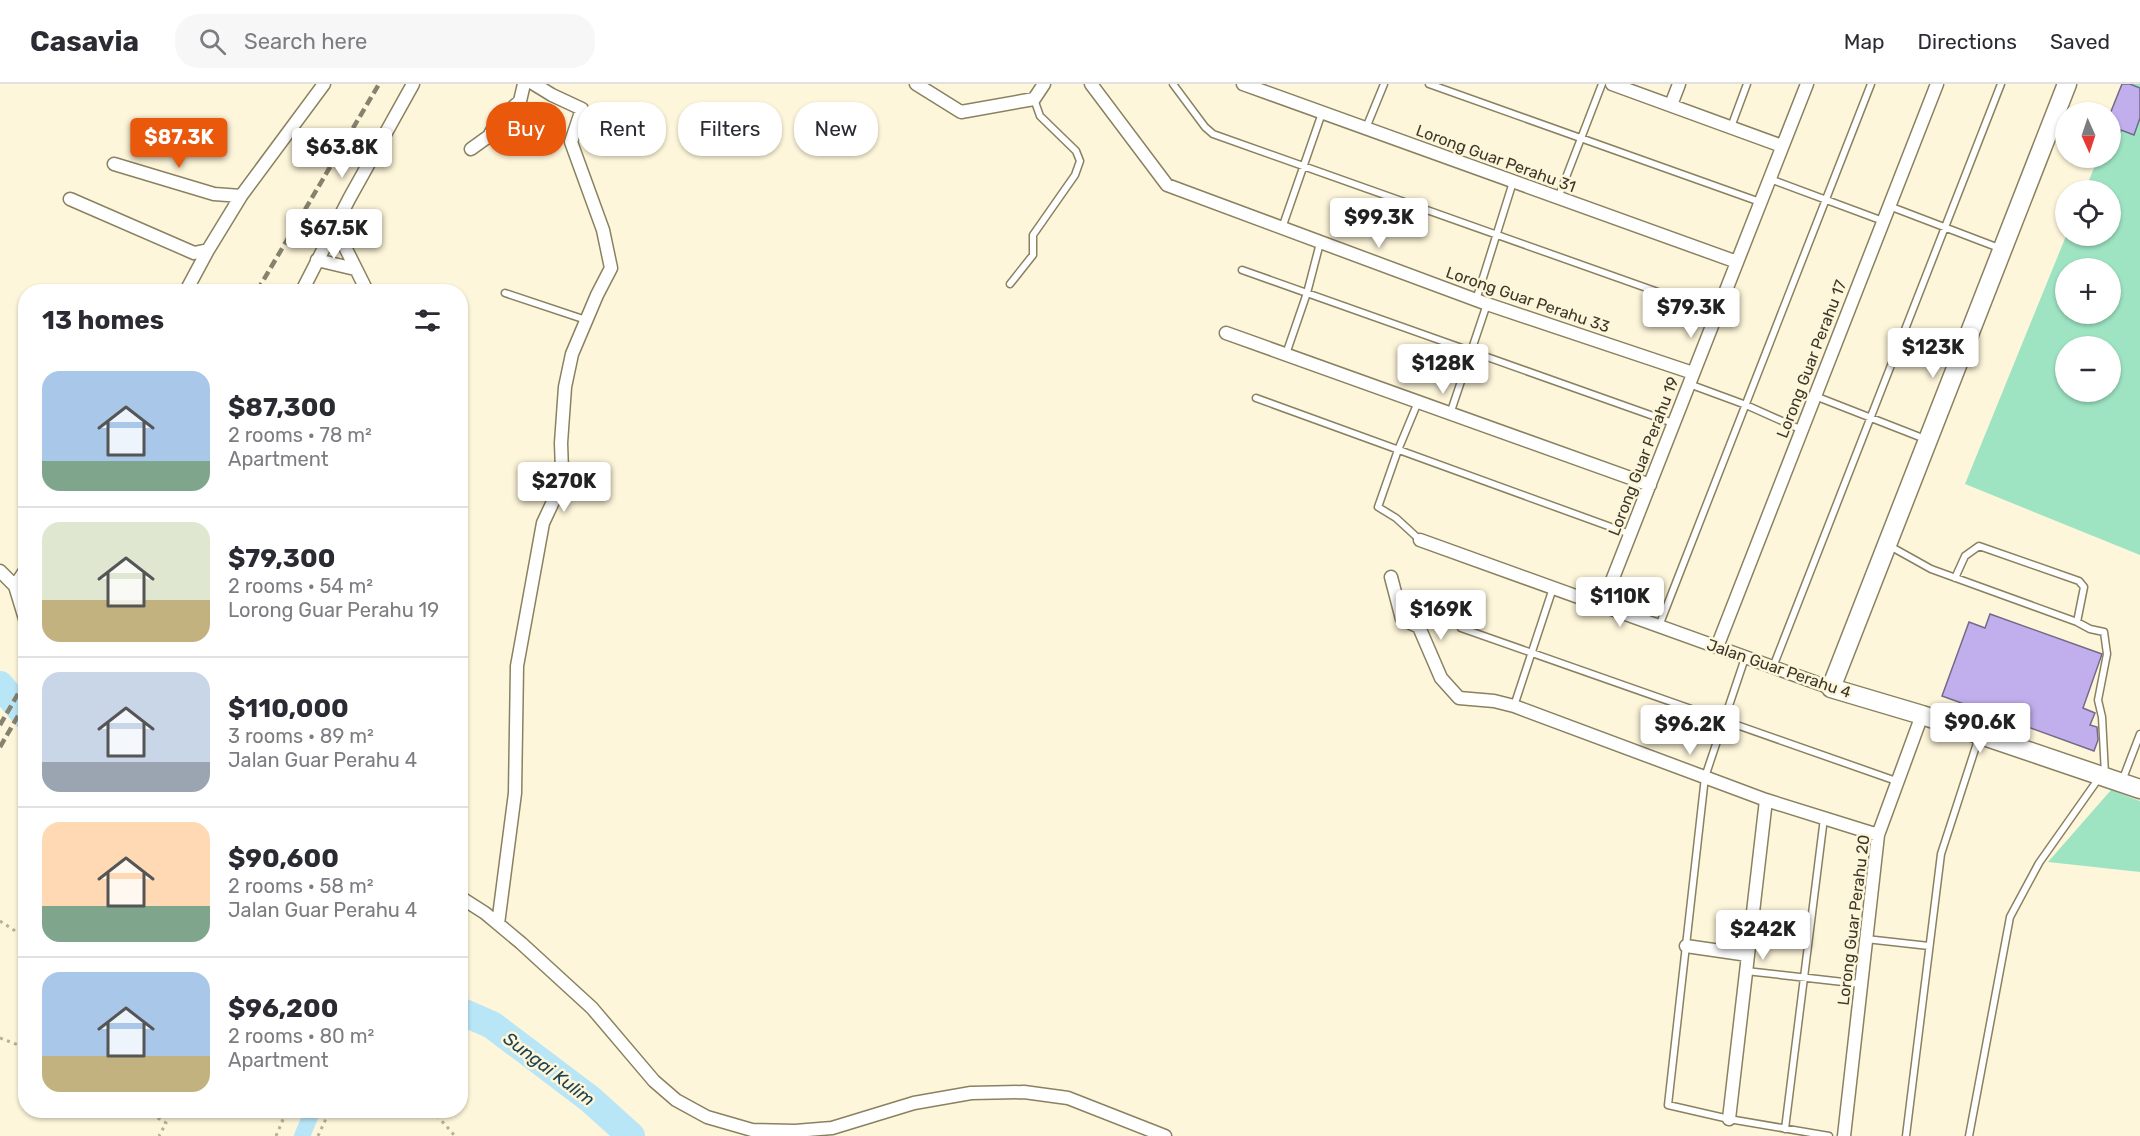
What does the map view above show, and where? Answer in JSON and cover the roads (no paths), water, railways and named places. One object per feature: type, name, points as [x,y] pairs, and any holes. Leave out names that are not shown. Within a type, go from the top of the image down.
[{"type":"street","points":[[190,284],[241,196],[324,84]]},
{"type":"street","points":[[305,284],[413,84]]},
{"type":"street","points":[[471,148],[493,138],[497,122],[520,101],[524,84]]},
{"type":"street","points":[[498,924],[515,794],[517,666],[543,523],[558,491],[562,471],[561,443],[565,387],[572,354],[611,268],[603,230],[571,142],[582,109],[534,84]]},
{"type":"street","points":[[916,84],[961,112],[1034,99],[1044,84]]},
{"type":"street","name":"Lorong Guar Perahu 33","points":[[1091,84],[1167,185],[1691,379]]},
{"type":"street","name":"Lorong Guar Perahu 31","points":[[1243,84],[1737,262]]},
{"type":"street","points":[[1671,105],[1678,84]]},
{"type":"street","name":"Lorong Guar Perahu 19","points":[[1602,606],[1807,84]]},
{"type":"street","name":"Lorong Guar Perahu 17","points":[[1717,647],[1937,84]]},
{"type":"street","points":[[1831,688],[2067,84]]},
{"type":"street","points":[[1615,85],[1782,146]]},
{"type":"street","points":[[114,164],[214,194],[241,196]]},
{"type":"street","points":[[70,199],[194,253],[208,250]]},
{"type":"street","points":[[340,217],[343,243],[363,284]]},
{"type":"street","points":[[317,260],[355,269]]},
{"type":"street","points":[[1226,333],[1650,485]]},
{"type":"street","name":"Jalan Guar Perahu 4","points":[[1420,540],[1831,688],[1922,715],[2140,789]]},
{"type":"street","points":[[0,571],[15,585],[18,595]]},
{"type":"street","points":[[1391,577],[1402,619],[1419,627],[1441,678],[1459,698],[1494,701],[1514,706],[1766,800],[1878,835]]},
{"type":"street","points":[[15,585],[18,581]]},
{"type":"street","name":"Lorong Guar Perahu 20","points":[[1844,1136],[1878,835],[1922,715]]},
{"type":"street","points":[[1729,1119],[1766,800]]},
{"type":"street","points":[[468,903],[498,924],[592,1008],[654,1081],[676,1100],[707,1117],[752,1130],[795,1131],[832,1128],[914,1103],[971,1093],[1024,1092],[1068,1098],[1165,1136]]},
{"type":"street","points":[[1686,945],[1748,955]]},
{"type":"lane","points":[[1173,84],[1205,127],[1213,134],[1717,313]]},
{"type":"lane","points":[[1366,128],[1384,84]]},
{"type":"lane","points":[[1430,84],[1760,202]]},
{"type":"lane","points":[[1558,198],[1602,84]]},
{"type":"lane","points":[[1731,127],[1748,84]]},
{"type":"lane","points":[[1659,626],[1871,84]]},
{"type":"lane","points":[[1773,667],[2001,84]]},
{"type":"lane","points":[[1010,284],[1033,255],[1033,235],[1075,175],[1080,160],[1076,151],[1040,116],[1034,99]]},
{"type":"lane","points":[[1282,228],[1322,112]]},
{"type":"lane","points":[[1770,179],[1883,221]]},
{"type":"lane","points":[[1450,414],[1471,351],[1496,234],[1513,182]]},
{"type":"lane","points":[[1889,206],[2003,249]]},
{"type":"lane","points":[[1286,355],[1307,293],[1320,243]]},
{"type":"lane","points":[[1242,270],[1674,423]]},
{"type":"lane","points":[[505,292],[587,320]]},
{"type":"lane","points":[[1691,379],[1802,430]]},
{"type":"lane","points":[[1815,396],[1928,441]]},
{"type":"lane","points":[[1256,398],[1630,534]]},
{"type":"lane","points":[[1418,402],[1378,507],[1396,518],[1420,540]]},
{"type":"lane","points":[[1888,545],[1913,560],[1955,578],[2103,632],[2107,654],[2098,700],[2109,778]]},
{"type":"lane","points":[[1955,578],[1965,556],[1979,546],[2079,581],[2084,587],[2077,622]]},
{"type":"lane","points":[[1514,706],[1553,588]]},
{"type":"lane","points":[[1461,628],[1899,782]]},
{"type":"lane","points":[[1746,657],[1705,777],[1668,1105],[1785,1130],[1829,1136]]},
{"type":"lane","points":[[1969,1136],[2010,918],[2039,863],[2109,778],[2140,734]]},
{"type":"lane","points":[[1906,1136],[1941,854],[1979,735]]},
{"type":"lane","points":[[1785,1130],[1824,818]]},
{"type":"lane","points":[[1866,939],[1929,946]]},
{"type":"lane","points":[[1746,971],[1861,984]]},
{"type":"waterway","name":"Sungai Kulim","points":[[0,685],[18,706]]},
{"type":"waterway","name":"Sungai Kulim","points":[[468,1014],[492,1025],[590,1099],[631,1136]]},
{"type":"waterway","points":[[302,1136],[310,1118]]},
{"type":"railway","points":[[261,284],[379,84]]},
{"type":"railway","points":[[0,725],[18,694]]},
{"type":"railway","points":[[0,747],[18,716]]}]
